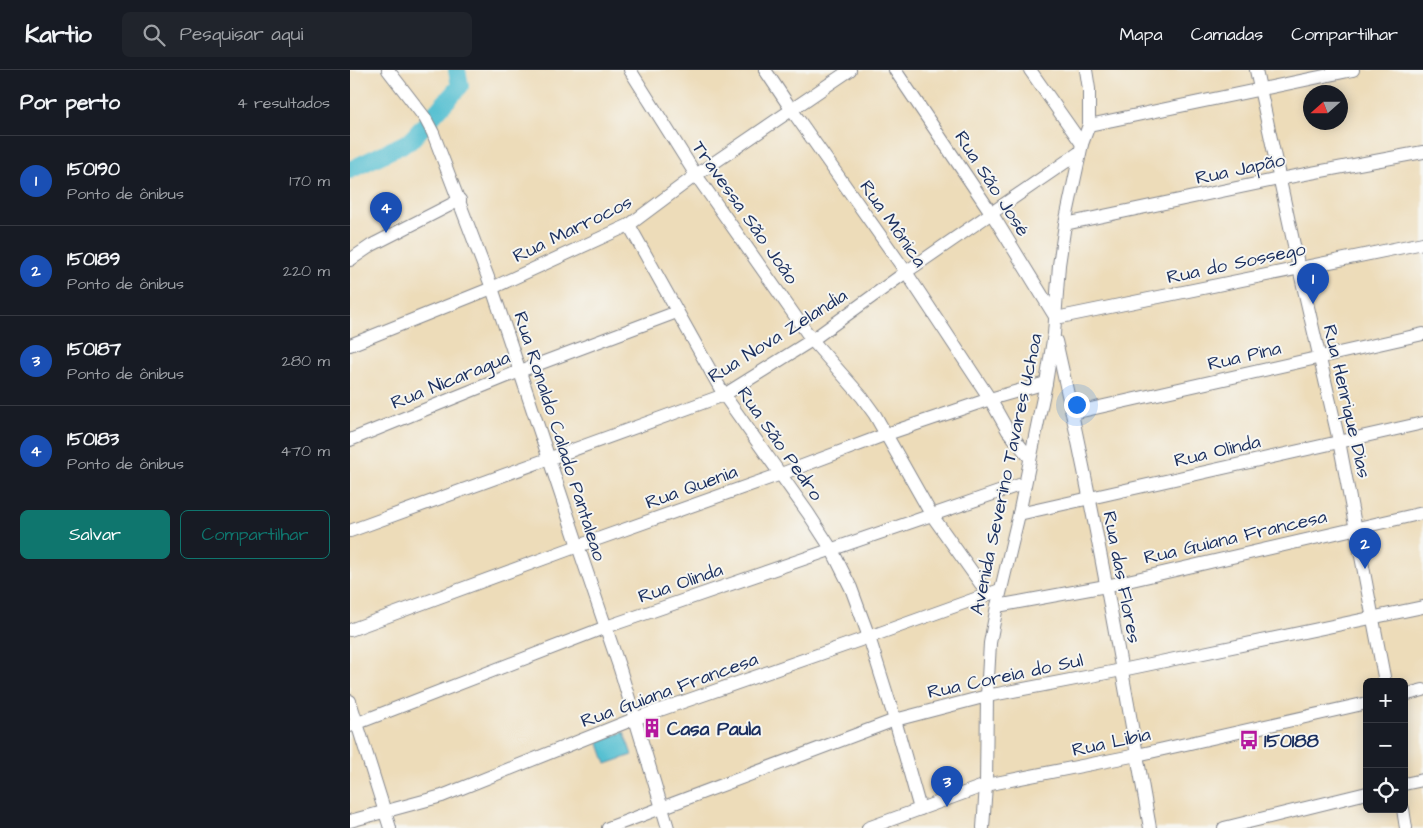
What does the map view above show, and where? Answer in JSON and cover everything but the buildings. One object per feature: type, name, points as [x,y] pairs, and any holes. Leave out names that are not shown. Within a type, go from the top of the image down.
[{"type":"street","name":"Rua Ronaldo Calado Pantaleao","points":[[388,70],[425,118],[460,200],[492,288],[606,627],[668,828]]},
{"type":"street","name":"Travessa São João","points":[[630,70],[696,175],[812,340],[862,397],[887,434],[932,514],[994,592]]},
{"type":"street","name":"Rua Mônica","points":[[766,70],[791,109],[906,272],[990,399],[1008,431],[1030,458]]},
{"type":"street","name":"Rua Marrocos","points":[[350,345],[492,288],[629,225],[696,175],[850,70]]},
{"type":"street","name":"Rua São José","points":[[895,70],[992,214],[1056,318]]},
{"type":"street","points":[[1030,70],[1082,148]]},
{"type":"street","name":"Avenida Severino Tavares Uchoa","points":[[983,828],[986,786],[986,696],[990,643],[996,606],[994,592],[1019,514],[1046,383],[1056,318],[1059,265],[1065,224],[1089,125],[1089,89],[1086,70]]},
{"type":"street","name":"Rua Henrique Dias","points":[[1256,70],[1339,441],[1384,678]]},
{"type":"street","points":[[1089,125],[1353,70]]},
{"type":"street","name":"Rua Nova Zelandia","points":[[350,531],[724,395],[812,340],[906,272],[992,214],[1082,148]]},
{"type":"street","name":"Rua Japão","points":[[1065,224],[1280,178],[1423,152]]},
{"type":"street","points":[[350,260],[372,245],[460,200]]},
{"type":"street","name":"Rua São Pedro","points":[[629,225],[724,395],[781,474],[832,550],[851,588],[895,720],[920,809]]},
{"type":"street","name":"Rua do Sossego","points":[[1056,318],[1423,243]]},
{"type":"street","name":"Rua Nicaragua","points":[[350,440],[520,371],[677,312]]},
{"type":"street","name":"Rua das Flores","points":[[1054,334],[1073,414],[1150,828]]},
{"type":"street","name":"Rua Pina","points":[[1073,414],[1423,334]]},
{"type":"street","name":"Rua Quenia","points":[[350,630],[887,434],[990,399],[1046,383]]},
{"type":"street","name":"Rua Olinda","points":[[1019,514],[1423,423]]},
{"type":"street","name":"Rua Olinda","points":[[354,725],[606,627],[1025,483]]},
{"type":"street","name":"Rua Guiana Francesa","points":[[996,606],[1106,586],[1423,513]]},
{"type":"street","name":"Rua Guiana Francesa","points":[[350,821],[442,796],[634,719],[869,638],[994,592]]},
{"type":"street","name":"Rua Coreia do Sul","points":[[608,828],[895,720],[986,696],[1122,670],[1423,606]]},
{"type":"street","points":[[1408,693],[1423,690]]},
{"type":"street","points":[[350,701],[354,725],[390,828]]},
{"type":"street","name":"Rua Libia","points":[[868,828],[986,786],[1137,755],[1363,704]]},
{"type":"street","points":[[1408,783],[1423,780]]},
{"type":"street","points":[[1224,828],[1363,794]]},
{"type":"street","points":[[1404,813],[1406,828]]},
{"type":"water","points":[[624,732],[632,755],[606,764],[598,741]]},
{"type":"waterway","points":[[350,170],[410,141],[460,86],[457,70]]},
{"type":"place","name":"150183","points":[[386,233]]},
{"type":"place","name":"150190","points":[[1313,304]]},
{"type":"place","name":"150189","points":[[1365,569]]},
{"type":"place","name":"Casa Paula","points":[[652,728]]},
{"type":"place","name":"150188","points":[[1249,740]]},
{"type":"place","name":"150187","points":[[947,807]]}]
